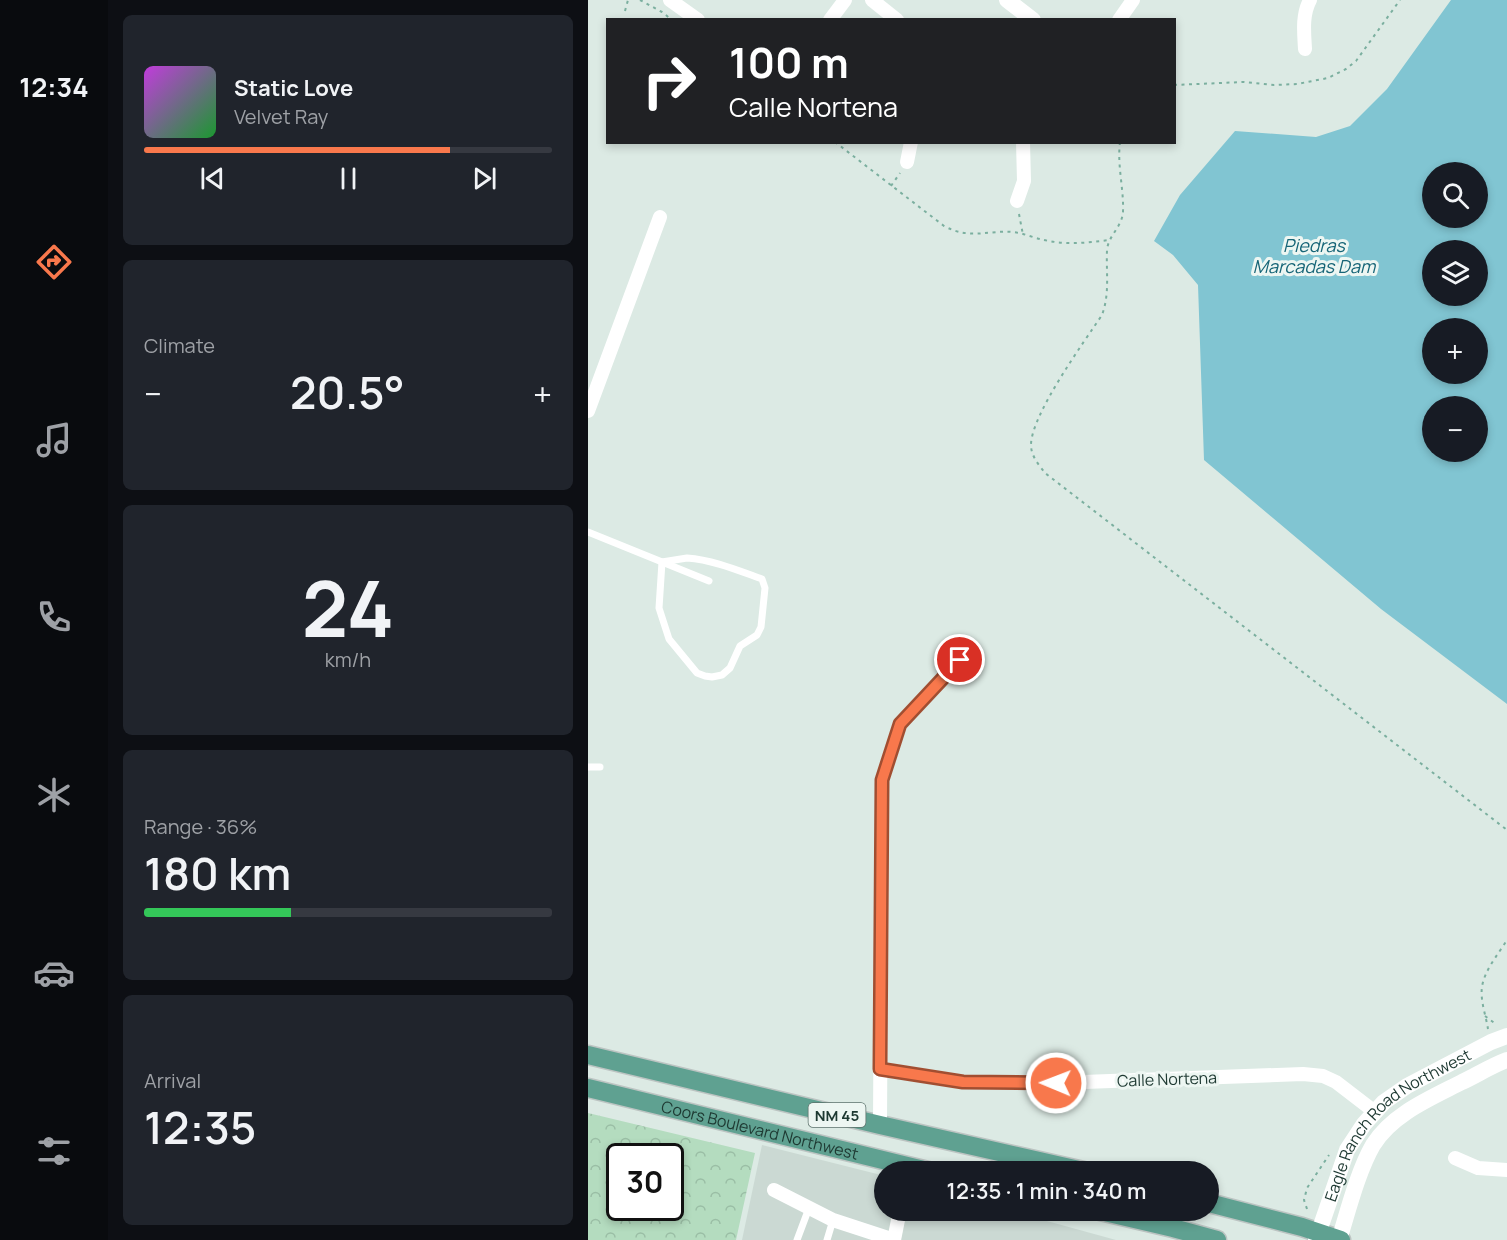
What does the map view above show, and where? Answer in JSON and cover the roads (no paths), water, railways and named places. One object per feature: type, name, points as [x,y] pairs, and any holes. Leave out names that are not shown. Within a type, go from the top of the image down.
[{"type":"main road","name":"Coors Boulevard Northwest","points":[[588,1055],[1039,1161]]},
{"type":"main road","name":"Coors Boulevard Northwest","points":[[588,1088],[876,1161]]},
{"type":"main road","points":[[1219,1206],[1317,1236],[1340,1240]]},
{"type":"main road","points":[[1143,1221],[1217,1240]]},
{"type":"street","points":[[670,0],[695,18]]},
{"type":"street","points":[[832,18],[845,0]]},
{"type":"street","points":[[872,0],[894,18]]},
{"type":"street","points":[[1007,0],[1030,18]]},
{"type":"street","points":[[1120,18],[1134,0]]},
{"type":"street","points":[[1305,49],[1303,26],[1310,0]]},
{"type":"street","points":[[907,162],[911,144]]},
{"type":"street","points":[[1017,201],[1024,181],[1023,144]]},
{"type":"street","points":[[590,403],[660,217]]},
{"type":"street","points":[[880,1125],[882,780],[900,724],[960,660]]},
{"type":"street","name":"Eagle Ranch Road Northwest","points":[[1317,1236],[1347,1150],[1364,1124],[1384,1102],[1407,1086],[1499,1039]]},
{"type":"street","name":"Eagle Ranch Road Northwest","points":[[1340,1240],[1365,1160],[1383,1132],[1401,1116],[1429,1099],[1507,1060]]},
{"type":"street","name":"Calle Nortena","points":[[880,1069],[963,1082],[1056,1083],[1303,1074],[1323,1076],[1336,1082],[1375,1112]]},
{"type":"street","points":[[1455,1158],[1478,1168],[1507,1170]]},
{"type":"street","points":[[774,1190],[832,1220],[894,1240],[898,1221]]},
{"type":"lane","points":[[588,532],[709,581]]},
{"type":"lane","points":[[687,558],[700,559],[762,579],[765,588],[761,627],[757,635],[740,646],[730,668],[722,675],[712,677],[697,673],[669,639],[659,608],[662,562],[687,558]]},
{"type":"lane","points":[[588,767],[600,767]]},
{"type":"lane","points":[[797,1240],[809,1208]]},
{"type":"lane","points":[[827,1240],[832,1220]]},
{"type":"water","name":"Piedras Marcadas Dam","points":[[1451,0],[1507,0],[1507,704],[1381,609],[1204,460],[1198,285],[1173,255],[1154,241],[1180,195],[1235,131],[1316,137],[1350,126],[1387,89]]}]
